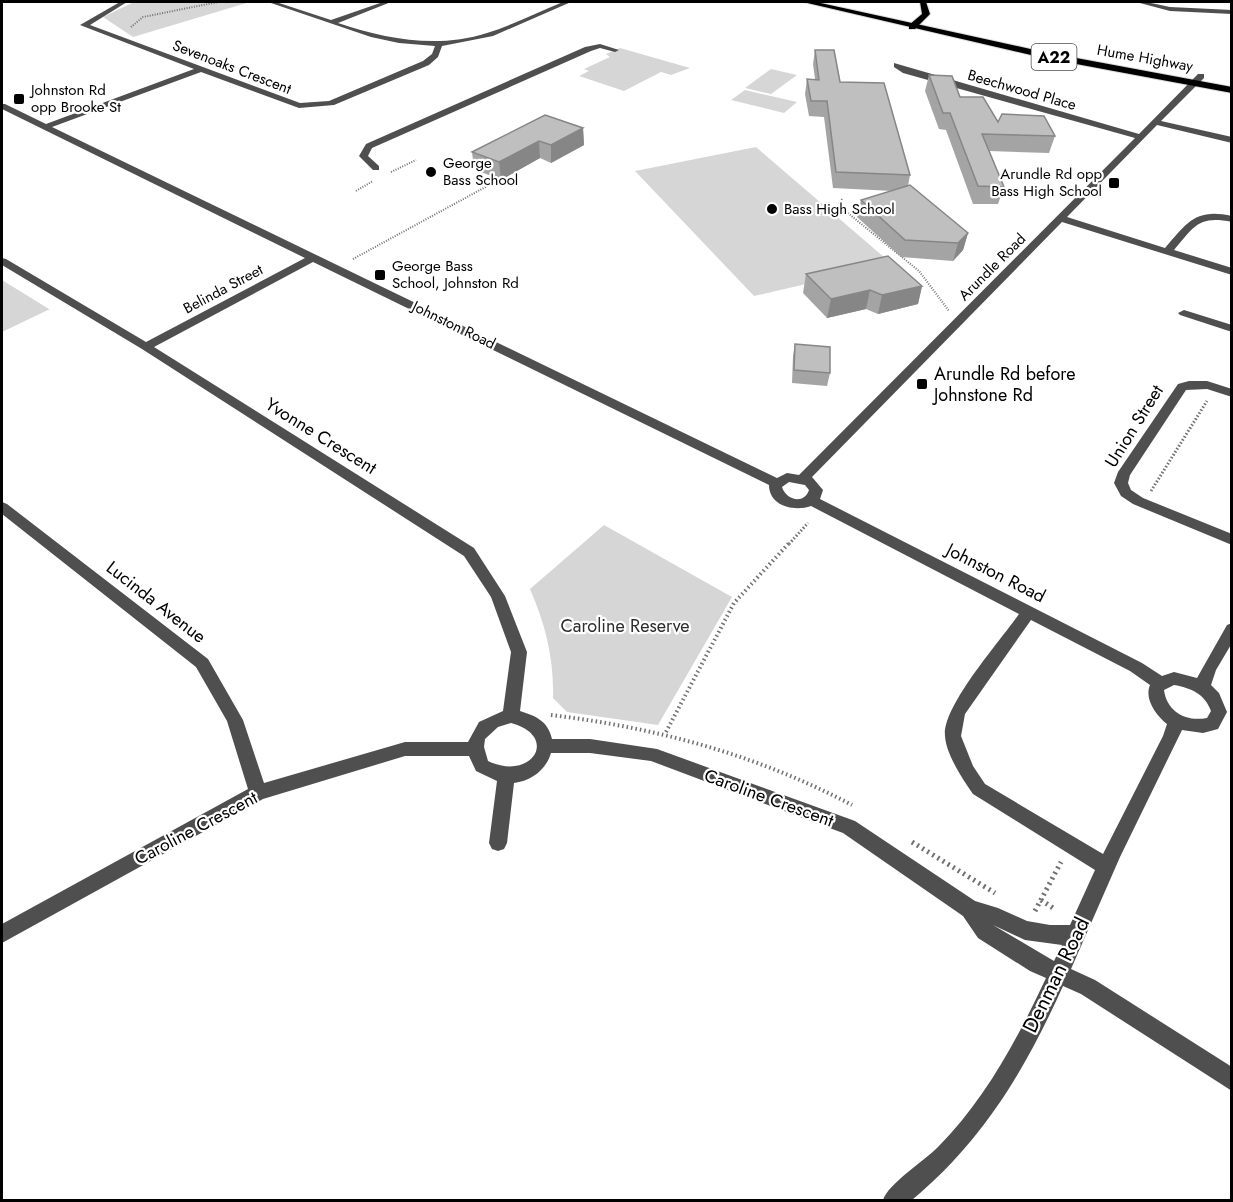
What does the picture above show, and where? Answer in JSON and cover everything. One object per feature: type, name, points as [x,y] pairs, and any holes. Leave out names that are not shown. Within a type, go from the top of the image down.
[{"type":"highway","name":"Hume Highway","points":[[807,2],[912,27],[1198,79],[1232,82]]},
{"type":"highway","name":"Hume Highway","points":[[841,2],[1198,79],[1232,90]]},
{"type":"main road","points":[[912,27],[926,14],[923,2]]},
{"type":"street","name":"Sevenoaks Crescent","points":[[124,2],[84,25],[293,105],[319,106],[430,60],[437,53],[439,44]]},
{"type":"street","points":[[271,2],[390,41],[439,44],[481,38],[568,2]]},
{"type":"street","points":[[333,22],[388,2]]},
{"type":"street","points":[[1139,2],[1170,9],[1232,12]]},
{"type":"street","points":[[376,168],[363,156],[369,146],[588,49],[600,46],[615,50]]},
{"type":"street","name":"Beechwood Place","points":[[897,65],[906,71],[1142,137]]},
{"type":"street","points":[[45,127],[202,69]]},
{"type":"street","name":"Arundle Road","points":[[803,478],[1198,79]]},
{"type":"street","name":"Johnston Road","points":[[2,106],[777,483]]},
{"type":"street","points":[[1156,122],[1232,140]]},
{"type":"street","points":[[1168,251],[1198,217],[1212,215],[1232,219]]},
{"type":"street","points":[[1061,218],[1232,272]]},
{"type":"street","name":"Belinda Street","points":[[146,346],[314,257]]},
{"type":"street","name":"Yvonne Crescent","points":[[2,261],[146,346],[469,552],[498,596],[519,652],[511,716]]},
{"type":"street","points":[[1184,313],[1232,329]]},
{"type":"street","name":"Union Street","points":[[1232,393],[1193,383],[1182,387],[1123,475],[1121,483],[1126,494],[1143,503],[1232,540]]},
{"type":"street","points":[[787,477],[803,478],[816,490],[812,500],[799,504],[783,500],[775,491],[777,483],[787,477]]},
{"type":"street","name":"Johnston Road","points":[[812,500],[1136,667],[1160,683]]},
{"type":"street","name":"Lucinda Avenue","points":[[2,507],[202,663],[235,720],[258,793]]},
{"type":"street","points":[[1029,612],[957,712],[953,736],[966,770],[979,789],[1106,866]]},
{"type":"street","points":[[1202,687],[1208,669],[1232,629]]},
{"type":"street","points":[[1174,678],[1202,687],[1217,703],[1224,720],[1204,727],[1176,721],[1160,707],[1156,697],[1156,689],[1160,683],[1174,678]]},
{"type":"street","points":[[511,716],[523,717],[539,726],[545,735],[546,746],[543,757],[531,770],[506,777],[482,766],[474,749],[476,739],[488,724],[511,716]]},
{"type":"street","name":"Denman Road","points":[[894,1200],[940,1161],[973,1125],[1015,1057],[1077,935],[1106,866],[1172,737],[1176,721]]},
{"type":"street","name":"Caroline Crescent","points":[[546,746],[590,746],[651,754],[849,827],[970,909],[998,917],[1025,930],[1050,935],[1077,935]]},
{"type":"street","name":"Caroline Crescent","points":[[2,934],[258,793],[405,749],[474,749]]},
{"type":"street","points":[[498,843],[506,777]]},
{"type":"street","name":"Caroline Crescent","points":[[970,909],[985,931],[1057,974],[1088,987],[1232,1080]]},
{"type":"path","points":[[120,38],[143,17],[218,2]]},
{"type":"path","points":[[336,268],[491,184],[474,178]]},
{"type":"path","points":[[842,199],[838,205],[919,271],[957,323]]},
{"type":"path","points":[[909,273],[919,271]]},
{"type":"path","points":[[1143,503],[1215,387]]},
{"type":"path","points":[[666,732],[735,603],[808,524]]},
{"type":"path","points":[[1025,930],[1062,861],[1046,830]]},
{"type":"path","points":[[1041,900],[1056,910]]},
{"type":"green space","points":[[134,2],[250,2],[133,37],[103,17]]},
{"type":"green space","points":[[620,48],[690,68],[671,75],[661,72],[624,91],[579,76],[589,71],[584,69],[610,57],[606,54]]},
{"type":"green space","points":[[771,69],[797,75],[771,94],[745,88]]},
{"type":"green space","points":[[745,90],[797,102],[784,113],[731,100]]},
{"type":"green space","points":[[756,147],[892,264],[754,296],[635,171]]},
{"type":"green space","points":[[2,280],[49,309],[50,309],[2,332]]},
{"type":"green space","name":"Caroline Reserve","points":[[604,525],[732,597],[658,725],[567,712],[553,698],[548,643],[530,589]]},
{"type":"building","points":[[815,50],[834,50],[840,82],[884,83],[910,175],[836,172],[827,101],[811,101],[807,79],[819,80]]},
{"type":"building","points":[[929,75],[952,76],[960,97],[983,97],[998,122],[1002,114],[1044,116],[1055,136],[982,134],[1004,187],[978,186],[950,113],[943,113]]},
{"type":"building","points":[[545,115],[583,128],[551,145],[539,141],[499,162],[472,152]]},
{"type":"building","points":[[910,185],[968,233],[958,243],[905,240],[861,200]]},
{"type":"building","points":[[888,256],[922,286],[882,295],[870,290],[831,299],[806,274]]},
{"type":"building","points":[[795,344],[830,347],[830,373],[794,370]]},
{"type":"place","name":"Johnston Rd opp Brooke St","points":[[19,99]]},
{"type":"place","name":"George Bass School","points":[[431,172]]},
{"type":"place","name":"Arundle Rd opp Bass High School","points":[[1114,183]]},
{"type":"place","name":"Bass High School","points":[[772,209]]},
{"type":"place","name":"George Bass School, Johnston Rd","points":[[380,275]]},
{"type":"place","name":"Arundle Rd before Johnstone Rd","points":[[922,384]]}]
